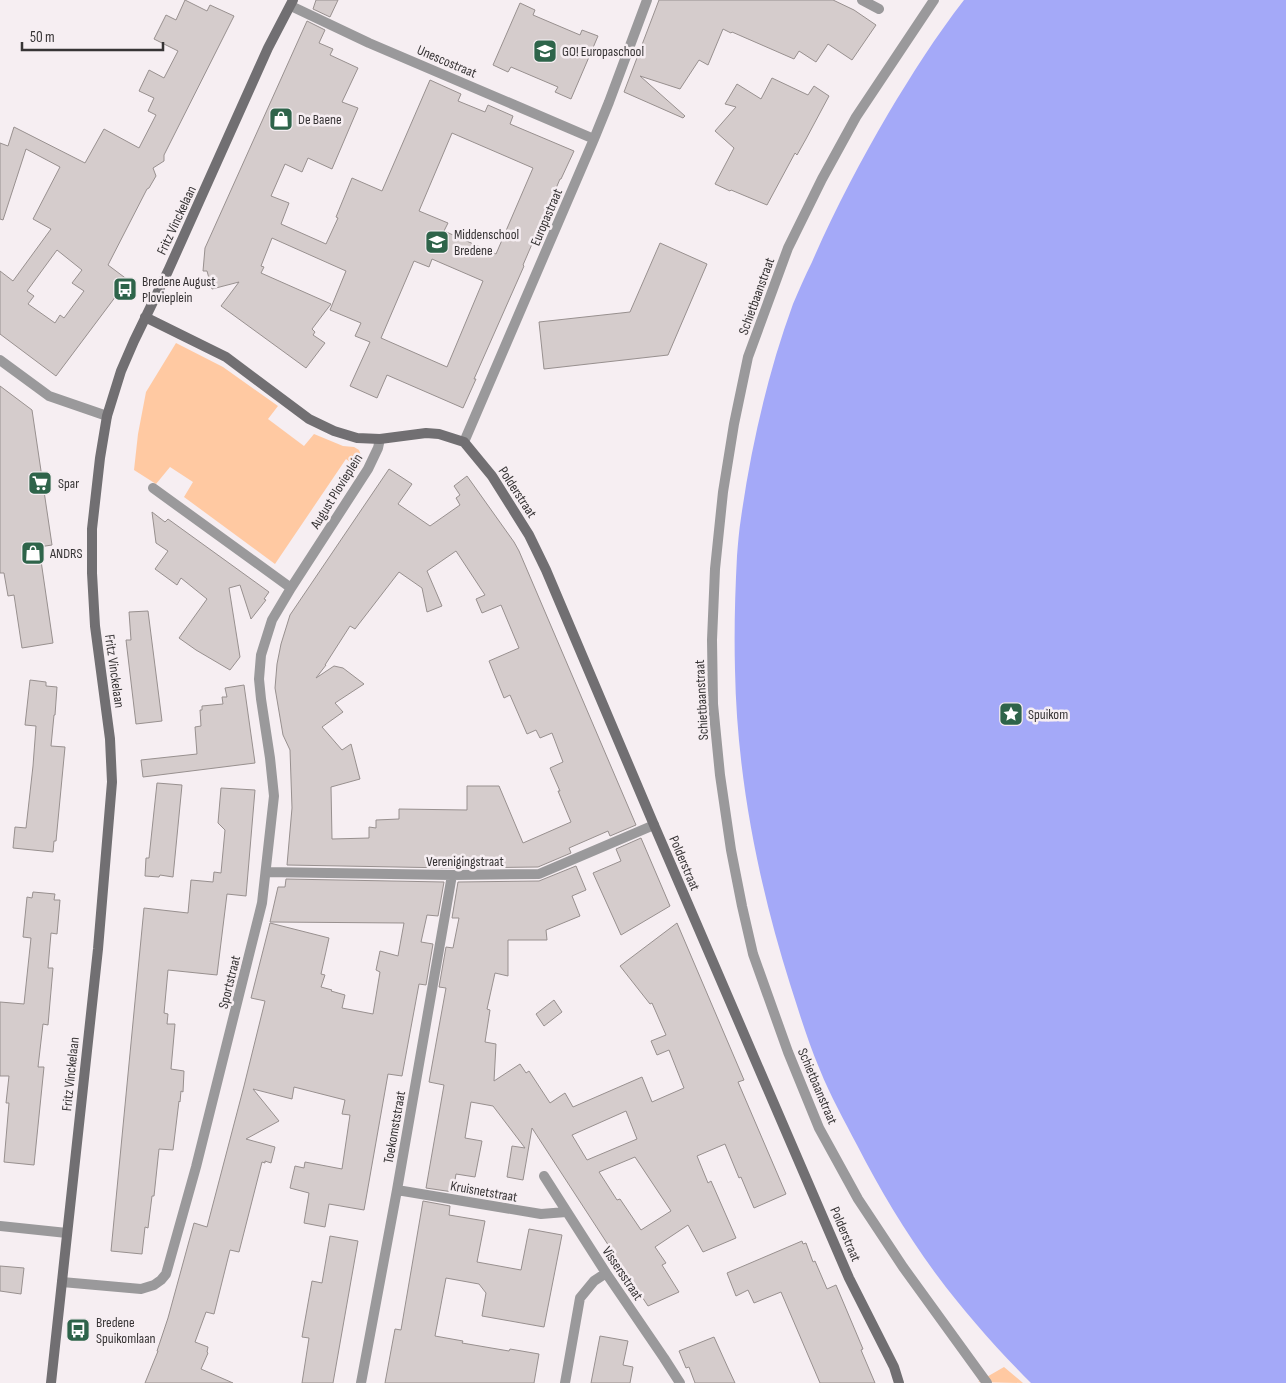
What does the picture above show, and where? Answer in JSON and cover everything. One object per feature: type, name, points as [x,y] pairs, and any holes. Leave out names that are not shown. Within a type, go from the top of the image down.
[{"type":"street","name":"Europastraat","points":[[464,442],[594,140],[647,0]]},
{"type":"street","points":[[862,0],[879,9]]},
{"type":"street","name":"Schietbaanstraat","points":[[934,0],[856,117],[822,179],[788,248],[748,357],[734,424],[715,569],[712,640],[713,704],[728,831],[742,906],[753,954],[788,1052],[819,1128],[858,1199],[902,1267],[987,1383]]},
{"type":"street","name":"Unescostraat","points":[[292,3],[369,43],[594,140]]},
{"type":"street","name":"Fritz Vinckelaan","points":[[51,1383],[98,950],[112,782],[110,739],[95,626],[92,573],[92,529],[107,416],[121,371],[145,317],[168,271],[268,48],[292,3]]},
{"type":"street","name":"August Plovieplein","points":[[145,317],[226,357],[309,420],[345,435],[357,438],[380,439],[368,469],[291,588]]},
{"type":"street","points":[[0,360],[49,396],[107,416]]},
{"type":"street","points":[[380,439],[426,433],[439,434],[464,442]]},
{"type":"street","name":"Polderstraat","points":[[464,442],[492,476],[529,535],[550,579],[849,1278],[894,1367],[899,1383]]},
{"type":"street","points":[[153,488],[291,588]]},
{"type":"street","name":"Sportstraat","points":[[62,1282],[141,1289],[154,1285],[166,1274],[196,1167],[262,903],[273,812],[273,788],[261,699],[260,660],[272,620],[291,588]]},
{"type":"street","name":"Verenigingstraat","points":[[266,872],[452,875],[539,874],[654,825]]},
{"type":"street","name":"Toekomststraat","points":[[361,1383],[452,875]]},
{"type":"street","name":"Vissersstraat","points":[[544,1176],[680,1383]]},
{"type":"street","name":"Kruisnetstraat","points":[[397,1190],[541,1214],[566,1212]]},
{"type":"street","points":[[0,1226],[67,1233]]},
{"type":"street","points":[[565,1383],[580,1298],[594,1281],[606,1273]]},
{"type":"shaded area","points":[[176,343],[223,367],[278,406],[268,419],[304,446],[314,434],[343,446],[354,447],[359,450],[361,464],[359,469],[346,459],[275,564],[184,497],[193,482],[170,467],[156,484],[134,470],[138,434],[146,392]]},
{"type":"shaded area","points":[[1004,1367],[1023,1383],[978,1382]]},
{"type":"water","name":"Spuikom","points":[[964,0],[1286,0],[1286,1383],[1031,1383],[958,1303],[925,1259],[884,1195],[828,1089],[797,1005],[768,907],[751,829],[745,789],[740,750],[735,670],[737,556],[745,491],[761,410],[793,304],[838,205],[897,99],[934,41]]},
{"type":"building","points":[[185,0],[207,11],[210,5],[234,16],[164,155],[164,161],[153,168],[156,176],[147,189],[108,265],[128,280],[56,376],[0,334],[0,271],[13,281],[51,229],[33,219],[60,167],[26,149],[3,220],[0,219],[0,143],[8,146],[14,127],[85,163],[104,129],[139,148],[156,115],[148,111],[154,98],[139,91],[149,70],[164,78],[178,51],[154,39],[166,15],[176,20]],"holes":[[[57,250],[82,270],[72,283],[84,291],[64,318],[60,315],[55,323],[28,304],[34,296],[27,291]]]},
{"type":"building","points":[[316,0],[338,0],[330,17],[313,9]]},
{"type":"building","points":[[659,0],[833,0],[854,10],[876,25],[852,60],[828,44],[816,62],[799,51],[794,59],[723,29],[708,65],[699,60],[680,89],[640,76],[685,116],[683,118],[624,92]]},
{"type":"building","name":"GO! Europaschool","points":[[520,3],[535,10],[533,15],[580,35],[582,30],[598,36],[571,99],[555,92],[558,87],[511,67],[508,72],[493,65]]},
{"type":"building","points":[[307,21],[325,30],[319,43],[333,49],[330,55],[358,68],[342,102],[358,108],[332,169],[308,158],[302,172],[285,164],[271,196],[289,203],[281,224],[326,244],[338,218],[336,217],[352,178],[382,191],[430,80],[461,94],[458,101],[485,112],[488,105],[513,116],[510,124],[574,151],[560,179],[463,408],[387,375],[377,398],[350,386],[370,342],[355,336],[361,323],[330,310],[346,271],[272,238],[261,266],[264,267],[261,273],[331,304],[312,329],[315,332],[313,335],[325,343],[306,368],[221,306],[239,282],[212,289],[207,271],[203,271],[205,248]],"holes":[[[452,133],[533,168],[496,254],[444,231],[448,223],[419,211]],[[432,259],[483,281],[447,367],[381,338],[414,261],[429,267]]]},
{"type":"building","points":[[772,78],[808,95],[814,86],[829,96],[767,205],[715,184],[734,148],[715,131],[736,107],[725,104],[737,84],[761,99]]},
{"type":"building","points":[[660,243],[707,264],[668,355],[544,369],[539,322],[630,312]]},
{"type":"building","points":[[0,386],[32,410],[52,545],[39,547],[53,643],[22,648],[14,595],[8,596],[4,573],[0,573]]},
{"type":"building","points":[[389,469],[412,484],[398,504],[430,526],[460,505],[456,498],[460,495],[454,486],[467,476],[519,551],[636,825],[610,836],[608,831],[569,848],[571,853],[538,867],[452,868],[287,865],[292,808],[290,750],[283,735],[275,688],[281,644],[290,615]],"holes":[[[456,551],[485,595],[476,599],[482,613],[501,605],[519,648],[489,661],[504,698],[510,695],[527,734],[536,730],[540,738],[552,733],[563,762],[550,768],[571,822],[523,843],[499,786],[467,786],[467,810],[399,809],[399,819],[376,820],[376,828],[369,827],[369,838],[332,839],[331,787],[360,779],[351,744],[342,750],[322,727],[343,712],[335,703],[364,684],[343,668],[334,666],[316,678],[350,626],[355,629],[399,572],[422,588],[427,612],[442,606],[427,571]]]},
{"type":"building","points":[[152,512],[165,522],[168,519],[269,592],[264,599],[266,600],[251,619],[240,585],[229,588],[240,657],[230,670],[179,638],[207,599],[181,578],[177,585],[155,569],[168,551],[156,543]]},
{"type":"building","points":[[148,611],[162,721],[136,724],[126,640],[131,640],[129,612]]},
{"type":"building","points":[[30,680],[46,682],[46,686],[57,687],[51,746],[65,747],[56,841],[54,841],[53,852],[13,848],[15,827],[26,828],[33,766],[36,726],[25,725]]},
{"type":"building","points":[[244,685],[255,763],[143,777],[141,760],[197,754],[195,727],[201,726],[200,710],[202,710],[202,706],[223,704],[222,697],[227,697],[225,688]]},
{"type":"building","points":[[157,783],[182,785],[173,877],[160,875],[159,877],[145,876],[146,858],[149,858]]},
{"type":"building","points":[[221,788],[255,790],[246,896],[227,894],[217,975],[168,970],[164,1013],[168,1014],[167,1024],[175,1024],[171,1069],[184,1071],[183,1092],[181,1091],[179,1101],[173,1150],[159,1149],[154,1196],[152,1196],[148,1228],[145,1227],[142,1254],[111,1251],[144,908],[188,913],[191,880],[213,882],[214,872],[221,873],[225,830],[218,823]]},
{"type":"building","points":[[641,838],[670,906],[621,935],[593,873],[621,861],[616,849]]},
{"type":"building","points":[[576,866],[586,890],[572,896],[580,916],[546,930],[547,940],[508,940],[508,976],[495,973],[487,1009],[490,1010],[485,1042],[496,1044],[494,1081],[520,1064],[526,1073],[529,1071],[550,1103],[565,1093],[573,1107],[642,1077],[652,1102],[684,1088],[669,1050],[657,1055],[651,1041],[666,1035],[652,1003],[650,1004],[620,966],[677,923],[744,1080],[738,1082],[786,1194],[754,1208],[725,1144],[697,1156],[708,1183],[711,1181],[736,1238],[703,1252],[688,1225],[655,1247],[666,1263],[662,1265],[679,1292],[648,1306],[532,1128],[523,1180],[507,1177],[512,1146],[525,1148],[493,1106],[471,1102],[465,1138],[482,1141],[475,1177],[456,1174],[453,1192],[426,1188],[444,1085],[429,1082],[446,988],[439,987],[446,947],[453,948],[459,918],[452,918],[458,882],[539,881]],"holes":[[[626,1111],[637,1139],[587,1160],[572,1135]],[[635,1157],[671,1211],[641,1230],[620,1199],[617,1200],[599,1172]]]},
{"type":"building","points":[[286,879],[444,882],[438,916],[427,915],[421,942],[433,944],[426,985],[419,984],[402,1076],[388,1074],[364,1210],[329,1204],[325,1227],[304,1223],[309,1193],[290,1188],[295,1166],[304,1168],[305,1162],[342,1169],[350,1115],[342,1114],[345,1100],[294,1087],[292,1099],[253,1089],[279,1121],[246,1139],[275,1147],[271,1163],[262,1162],[239,1252],[230,1250],[214,1314],[206,1312],[195,1342],[208,1347],[208,1353],[201,1369],[233,1383],[145,1383],[158,1351],[194,1223],[207,1227],[265,1001],[251,998],[270,923],[329,938],[321,974],[325,975],[321,987],[345,995],[342,1008],[373,1014],[380,972],[376,970],[380,951],[398,956],[404,923],[270,922],[278,887],[285,887]]},
{"type":"building","points":[[33,892],[55,894],[54,900],[60,900],[57,934],[51,933],[48,968],[53,968],[48,1025],[43,1024],[38,1067],[44,1067],[34,1165],[4,1162],[9,1103],[6,1103],[9,1076],[0,1076],[0,1002],[24,1004],[31,938],[23,937],[27,897],[32,898]]},
{"type":"building","points":[[554,1000],[562,1012],[544,1026],[536,1014]]},
{"type":"building","points":[[423,1201],[450,1206],[449,1215],[485,1221],[477,1262],[521,1270],[529,1229],[562,1235],[544,1327],[482,1316],[486,1293],[479,1284],[446,1278],[435,1336],[463,1341],[462,1343],[539,1354],[534,1383],[385,1383],[395,1329],[401,1330]]},
{"type":"building","points":[[330,1236],[358,1241],[333,1383],[302,1383],[309,1338],[302,1337],[312,1281],[322,1283]]},
{"type":"building","points":[[802,1241],[803,1244],[806,1243],[813,1262],[815,1261],[827,1289],[836,1285],[875,1383],[820,1383],[781,1292],[754,1303],[748,1290],[736,1296],[727,1273]]},
{"type":"building","points":[[0,1266],[24,1268],[21,1294],[0,1291]]},
{"type":"building","points":[[600,1336],[628,1341],[623,1365],[633,1367],[630,1383],[591,1383]]},
{"type":"building","points":[[714,1337],[735,1383],[695,1383],[689,1367],[686,1368],[679,1351]]},
{"type":"place","name":"GO! Europaschool","points":[[545,51]]},
{"type":"place","name":"De Baene","points":[[281,119]]},
{"type":"place","name":"Middenschool Bredene","points":[[437,242]]},
{"type":"place","name":"Bredene August Plovieplein","points":[[125,289]]},
{"type":"place","name":"Spar","points":[[40,483]]},
{"type":"place","name":"ANDRS","points":[[33,553]]},
{"type":"place","name":"Spuikom","points":[[1011,714]]},
{"type":"place","name":"Bredene Spuikomlaan","points":[[78,1330]]}]
